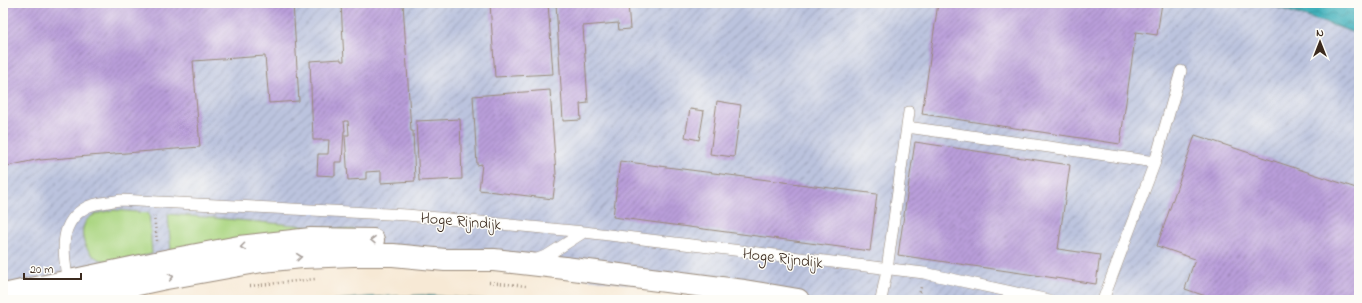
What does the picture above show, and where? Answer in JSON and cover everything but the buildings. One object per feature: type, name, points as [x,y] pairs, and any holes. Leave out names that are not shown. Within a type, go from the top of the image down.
[{"type":"street","name":"Hoge Rijndijk","points":[[3,295],[67,294],[164,261],[239,247],[311,239],[384,240],[450,248],[494,260],[744,291],[798,300]]},
{"type":"lane","points":[[1103,300],[1155,162],[1181,71]]},
{"type":"lane","points":[[881,300],[887,270],[910,112]]},
{"type":"lane","points":[[907,127],[1155,162]]},
{"type":"lane","name":"Hoge Rijndijk","points":[[67,294],[64,251],[66,231],[72,218],[88,206],[120,200],[407,215],[584,232],[887,270],[924,273],[1049,300]]},
{"type":"lane","points":[[526,264],[548,255],[584,232]]},
{"type":"path","points":[[242,287],[320,278]]},
{"type":"path","points":[[482,281],[533,287]]},
{"type":"shaded area","points":[[3,3],[1293,3],[1359,26],[1359,300],[756,300],[273,240],[3,285]]},
{"type":"green space","points":[[114,210],[149,213],[152,254],[124,260],[109,261],[97,258],[89,251],[84,242],[83,236],[86,221],[92,216]]},
{"type":"green space","points":[[168,214],[374,232],[171,251]]},
{"type":"water","points":[[1263,3],[1359,3],[1359,35],[1341,28]]},
{"type":"water","points":[[423,295],[494,300],[333,300],[368,297]]}]
